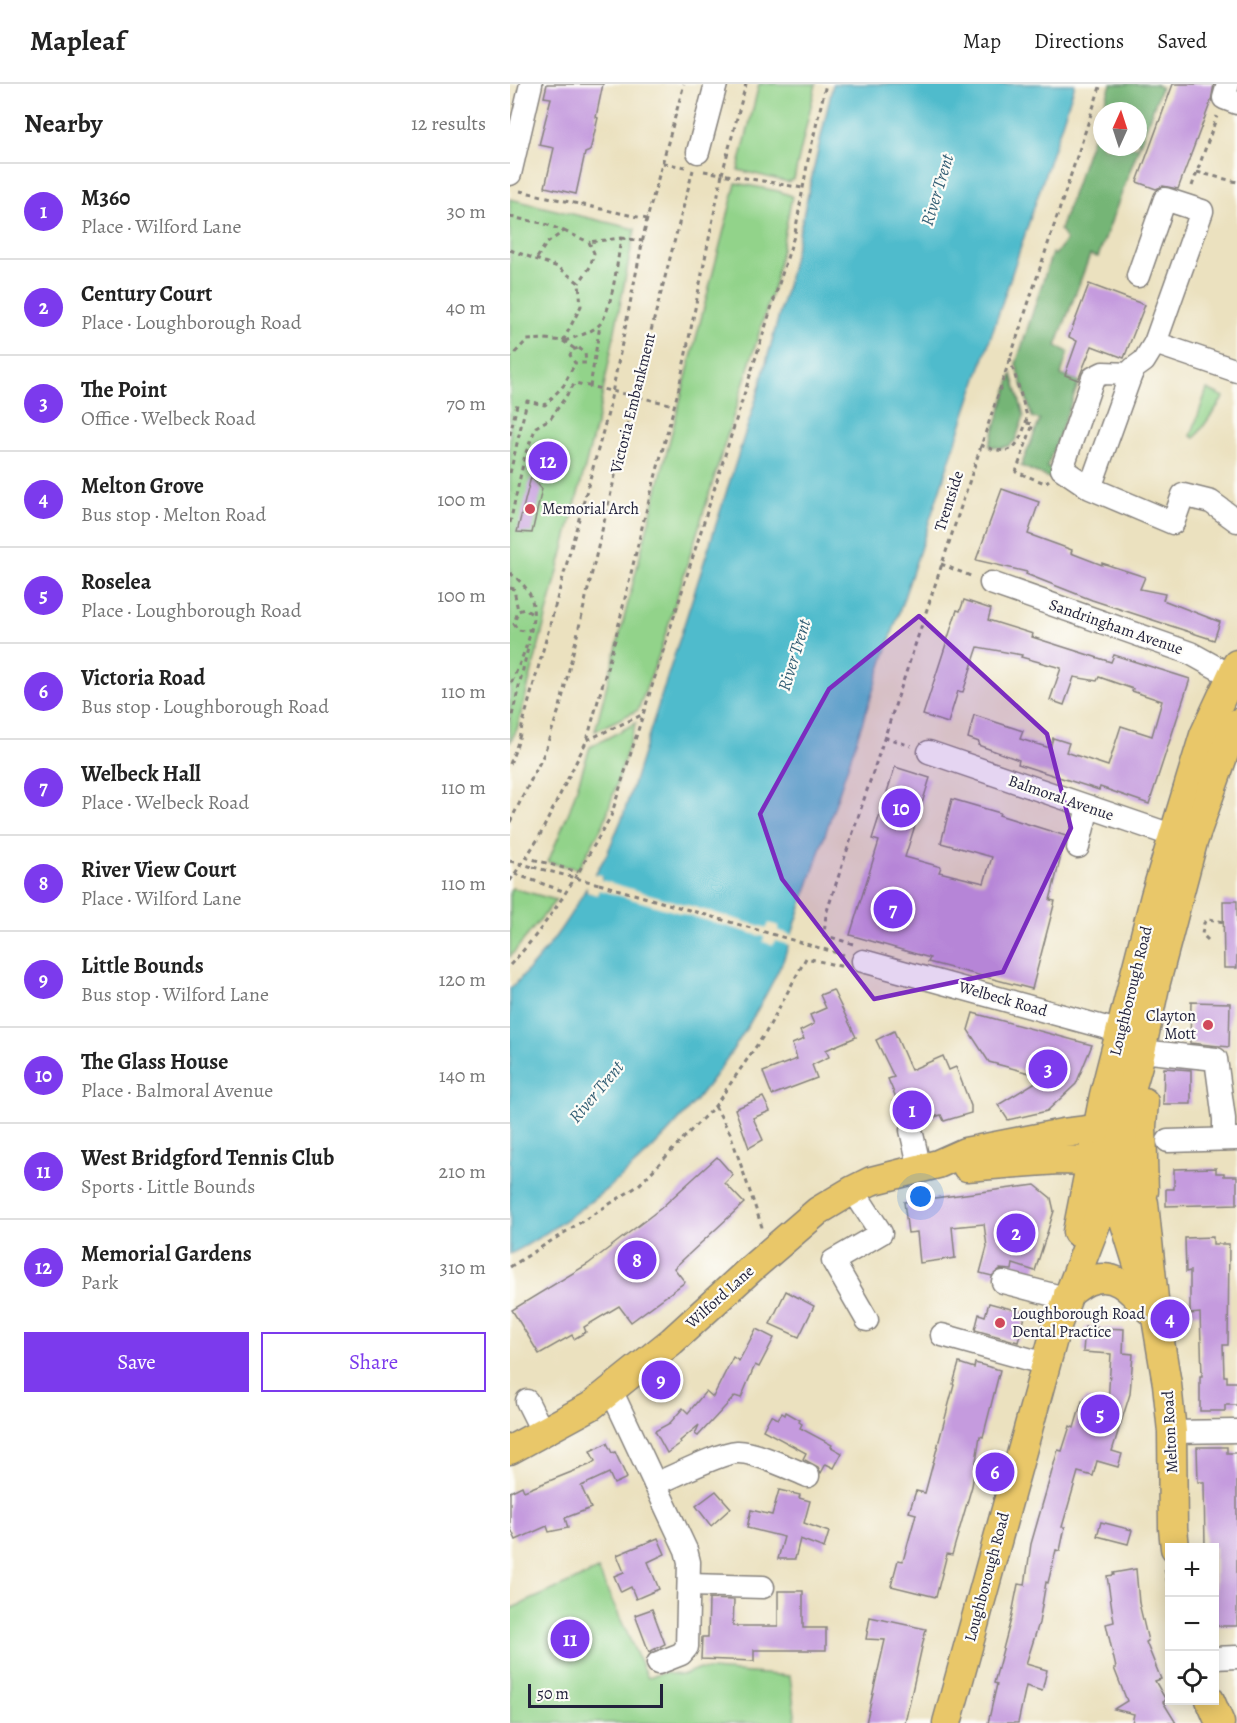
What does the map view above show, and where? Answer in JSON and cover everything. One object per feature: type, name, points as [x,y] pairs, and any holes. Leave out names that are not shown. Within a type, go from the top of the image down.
[{"type":"main road","name":"Loughborough Road","points":[[1064,1296],[1096,1224],[1120,1153],[1136,1046],[1204,735],[1235,672]]},
{"type":"main road","name":"Loughborough Road","points":[[1183,839],[1237,723]]},
{"type":"main road","name":"Loughborough Road","points":[[947,1723],[1056,1328],[1082,1208],[1096,1129],[1136,1046]]},
{"type":"main road","name":"Loughborough Road","points":[[1136,1046],[1145,1090],[1142,1126],[1144,1203]]},
{"type":"main road","points":[[1096,1129],[1120,1153]]},
{"type":"main road","name":"Wilford Lane","points":[[510,1450],[591,1406],[672,1341],[818,1211],[853,1190],[871,1181],[929,1166],[965,1152],[1096,1129]]},
{"type":"main road","name":"Wilford Lane","points":[[929,1166],[969,1167],[1058,1160],[1090,1161],[1120,1153]]},
{"type":"main road","name":"Melton Road","points":[[1120,1153],[1144,1203],[1156,1318],[1172,1432],[1171,1543]]},
{"type":"main road","name":"Melton Road","points":[[1090,1161],[1109,1182],[1118,1201],[1130,1244],[1156,1318]]},
{"type":"main road","points":[[1064,1296],[1088,1281],[1107,1278],[1127,1285],[1156,1318]]},
{"type":"main road","points":[[1212,1705],[1220,1723]]},
{"type":"street","points":[[510,174],[531,84]]},
{"type":"street","points":[[698,152],[716,84]]},
{"type":"street","points":[[1090,488],[1133,369],[1144,361],[1155,343],[1202,211],[1165,199],[1138,276]]},
{"type":"street","points":[[1155,343],[1237,371]]},
{"type":"street","points":[[1131,374],[1103,374],[1093,378],[1062,470],[1090,488],[1173,523],[1183,495],[1211,502],[1237,521]]},
{"type":"street","name":"Sandringham Avenue","points":[[991,583],[1190,653],[1235,672]]},
{"type":"street","name":"Balmoral Avenue","points":[[930,752],[1183,839]]},
{"type":"street","points":[[1078,847],[1088,807]]},
{"type":"street","name":"Welbeck Road","points":[[854,958],[1136,1046],[1216,1059],[1224,1119],[1230,1139]]},
{"type":"street","points":[[911,1130],[929,1166]]},
{"type":"street","points":[[1168,1141],[1230,1139]]},
{"type":"street","points":[[853,1190],[881,1233],[833,1261],[867,1320]]},
{"type":"street","points":[[1003,1282],[1064,1296]]},
{"type":"street","points":[[941,1337],[1046,1364]]},
{"type":"street","points":[[611,1390],[686,1550],[689,1562],[687,1647],[681,1654],[658,1663]]},
{"type":"street","points":[[527,1401],[543,1433]]},
{"type":"street","points":[[1172,1432],[1237,1431]]},
{"type":"street","points":[[655,1484],[726,1454],[739,1451],[808,1476]]},
{"type":"street","points":[[688,1585],[763,1587]]},
{"type":"street","points":[[1219,1658],[1237,1657]]},
{"type":"path","points":[[510,764],[612,391],[647,219],[684,84]]},
{"type":"path","points":[[510,881],[538,839],[587,741],[674,405],[722,174],[746,84]]},
{"type":"path","points":[[510,965],[532,943],[612,816],[795,233],[826,84]]},
{"type":"path","name":"Trentside","points":[[854,958],[824,935],[826,914],[1101,84]]},
{"type":"path","points":[[1186,205],[1197,172],[1230,95]]},
{"type":"path","name":"Victoria Embankment","points":[[510,822],[543,756],[560,707],[634,396],[698,152]]},
{"type":"path","points":[[1197,172],[1237,182]]},
{"type":"path","points":[[722,174],[803,188]]},
{"type":"path","points":[[510,189],[647,219]]},
{"type":"path","points":[[510,217],[542,223],[589,242],[621,238],[643,241]]},
{"type":"path","points":[[536,258],[546,244],[564,231]]},
{"type":"path","points":[[590,387],[600,325],[609,305],[621,238]]},
{"type":"path","points":[[563,341],[581,306],[579,283],[590,267],[594,254],[589,242]]},
{"type":"path","points":[[510,250],[558,267],[579,283]]},
{"type":"path","points":[[510,358],[527,340],[563,341],[600,325]]},
{"type":"path","points":[[563,341],[585,353],[586,363]]},
{"type":"path","points":[[575,349],[572,350],[570,356],[575,363]]},
{"type":"path","points":[[980,445],[999,452],[1011,449],[1020,441],[1026,423],[1028,416],[1009,357]]},
{"type":"path","points":[[575,363],[586,363],[593,368]]},
{"type":"path","points":[[510,473],[527,401],[545,405],[564,385],[575,363]]},
{"type":"path","points":[[510,523],[525,455],[537,427],[551,418],[574,383],[674,405]]},
{"type":"path","points":[[510,435],[518,400]]},
{"type":"path","points":[[1026,423],[1033,423],[1016,472],[1045,483],[1062,470]]},
{"type":"path","points":[[510,491],[517,493]]},
{"type":"path","points":[[941,564],[991,583]]},
{"type":"path","points":[[510,573],[529,591],[534,615],[510,724]]},
{"type":"path","points":[[510,588],[514,589],[512,595],[518,611],[514,624],[510,626]]},
{"type":"path","points":[[518,611],[524,609],[534,615]]},
{"type":"path","points":[[514,624],[518,630],[532,629]]},
{"type":"path","points":[[510,686],[531,636]]},
{"type":"path","points":[[587,741],[644,714]]},
{"type":"path","points":[[884,737],[930,752]]},
{"type":"path","points":[[525,857],[578,872]]},
{"type":"path","points":[[510,861],[599,884],[854,958]]},
{"type":"path","points":[[515,874],[566,892]]},
{"type":"path","points":[[1208,940],[1202,934],[1204,923],[1208,919],[1224,922]]},
{"type":"path","points":[[510,1267],[638,1186],[715,1106],[766,1032],[806,958],[854,958]]},
{"type":"path","points":[[715,1106],[730,1133],[766,1239]]},
{"type":"highlighted area","points":[[919,616],[1047,734],[1071,828],[1003,972],[874,999],[782,879],[760,814],[829,689]]},
{"type":"green space","points":[[759,84],[816,84],[794,179],[788,182],[738,170]]},
{"type":"green space","points":[[1111,84],[1155,84],[1161,87],[1147,125],[1147,102],[1105,102]]},
{"type":"green space","points":[[1093,136],[1093,156],[1135,156],[1098,257],[1090,255],[1056,346],[1068,352],[1061,375],[1079,382],[1047,467],[1064,475],[1061,483],[1021,466],[1040,420],[1032,417],[1016,364],[1052,253],[1055,255],[1066,240],[1060,230]]},
{"type":"green space","points":[[736,183],[792,196],[775,282],[659,655],[638,710],[595,731]]},
{"type":"green space","points":[[510,199],[635,229],[598,417],[517,729],[510,743]]},
{"type":"green space","points":[[1012,374],[1024,416],[1015,441],[1001,448],[989,446]]},
{"type":"green space","points":[[1207,389],[1224,397],[1195,438],[1191,436]]},
{"type":"green space","points":[[636,723],[604,823],[578,869],[548,862],[570,809],[590,747]]},
{"type":"green space","points":[[512,888],[556,900],[510,957],[510,891]]},
{"type":"green space","points":[[598,1570],[647,1677],[665,1673],[682,1675],[697,1669],[790,1676],[796,1723],[510,1723],[510,1609]]},
{"type":"water","name":"River Trent","points":[[833,84],[1075,84],[783,961],[742,1035],[719,1070],[667,1133],[606,1189],[542,1236],[510,1254],[510,989],[552,941],[587,887],[587,892],[597,894],[602,876],[595,874],[607,854],[623,816],[757,396],[788,282]]},
{"type":"pier","points":[[595,874],[602,875],[601,880],[767,928],[769,923],[779,926],[778,930],[795,936],[792,946],[775,941],[773,945],[763,942],[764,937],[599,890],[597,895],[587,892],[587,887],[583,888],[587,884],[590,890],[595,891],[599,878],[594,876]]},
{"type":"building","points":[[547,84],[603,84],[590,151],[585,153],[576,194],[545,187],[554,148],[539,145],[551,98],[544,97]]},
{"type":"building","points":[[1173,84],[1214,84],[1211,101],[1178,189],[1163,186],[1156,189],[1137,182]]},
{"type":"building","points":[[1089,284],[1145,305],[1124,358],[1092,346],[1078,380],[1065,375],[1077,341],[1069,337]]},
{"type":"building","name":"Memorial Arch","points":[[531,477],[542,489],[532,533],[517,532]]},
{"type":"building","points":[[1002,489],[1039,502],[1028,534],[1072,550],[1071,553],[1102,565],[1102,563],[1145,577],[1140,589],[1165,594],[1163,600],[1220,622],[1214,640],[1092,600],[1026,574],[1027,572],[976,560]]},
{"type":"building","points":[[964,600],[991,609],[988,620],[1033,634],[1032,637],[1111,662],[1114,655],[1190,679],[1149,804],[1100,787],[1099,790],[1018,764],[1019,760],[978,745],[979,742],[968,738],[974,715],[1023,731],[1020,739],[1050,748],[1053,738],[1069,743],[1066,752],[1108,766],[1121,726],[1152,736],[1162,701],[1132,691],[1133,689],[1099,677],[1097,681],[1074,677],[1064,705],[1050,700],[1061,668],[1021,657],[1022,655],[978,647],[963,692],[958,691],[948,723],[923,715],[957,610],[960,611]]},
{"type":"building","points":[[895,767],[930,778],[905,857],[941,867],[939,872],[984,883],[992,857],[941,843],[952,799],[1066,836],[1050,900],[1055,901],[1032,989],[928,962],[930,958],[850,935],[879,841],[872,839]]},
{"type":"building","points":[[1223,901],[1237,901],[1237,968],[1224,968]]},
{"type":"building","points":[[833,990],[856,1037],[826,1050],[829,1057],[812,1065],[817,1078],[772,1095],[763,1072],[797,1059],[792,1044],[804,1039],[800,1031],[814,1024],[810,1015],[826,1008],[820,995]]},
{"type":"building","points":[[1191,1002],[1230,1003],[1229,1047],[1190,1043]]},
{"type":"building","points":[[973,1013],[1092,1045],[1076,1084],[1047,1111],[1008,1120],[998,1105],[1044,1077],[989,1062],[968,1030]]},
{"type":"building","points":[[894,1031],[911,1070],[943,1056],[949,1070],[956,1067],[971,1106],[971,1113],[944,1121],[941,1115],[921,1121],[915,1117],[909,1117],[900,1123],[893,1101],[897,1100],[888,1079],[894,1077],[876,1040]]},
{"type":"building","points":[[1164,1068],[1191,1070],[1191,1104],[1163,1104]]},
{"type":"building","points":[[763,1097],[770,1111],[753,1118],[763,1140],[749,1148],[735,1109]]},
{"type":"building","points":[[717,1157],[733,1175],[725,1183],[744,1203],[674,1268],[685,1282],[631,1322],[619,1306],[584,1327],[586,1332],[574,1339],[572,1335],[539,1354],[512,1310],[588,1264],[660,1209]]},
{"type":"building","points":[[1216,1168],[1216,1173],[1224,1173],[1224,1176],[1237,1176],[1237,1204],[1166,1206],[1166,1189],[1174,1189],[1174,1169]]},
{"type":"building","points":[[1035,1185],[1051,1198],[1054,1211],[1035,1271],[1013,1264],[1012,1270],[1000,1269],[992,1276],[980,1273],[987,1247],[984,1224],[952,1227],[955,1258],[920,1263],[917,1232],[908,1233],[904,1202]]},
{"type":"building","points":[[1213,1237],[1213,1244],[1229,1244],[1228,1345],[1223,1345],[1224,1376],[1227,1376],[1227,1382],[1237,1382],[1237,1405],[1225,1405],[1225,1411],[1200,1411],[1200,1376],[1202,1376],[1200,1313],[1190,1314],[1190,1271],[1186,1272],[1185,1238]]},
{"type":"building","points":[[786,1291],[814,1306],[799,1337],[770,1324]]},
{"type":"building","name":"Loughborough Road Dental Practice","points":[[989,1303],[1026,1313],[1018,1342],[975,1330],[979,1314],[985,1316]]},
{"type":"building","points":[[1085,1327],[1124,1329],[1123,1353],[1133,1354],[1130,1394],[1112,1451],[1122,1454],[1118,1467],[1097,1461],[1093,1476],[1078,1472],[1062,1527],[1065,1527],[1060,1551],[1056,1550],[1048,1583],[1046,1582],[1039,1623],[1026,1664],[1047,1670],[1042,1691],[1026,1686],[1018,1723],[988,1723],[997,1684],[994,1683],[1018,1584],[1025,1585],[1031,1544],[1058,1450],[1062,1451],[1070,1426],[1074,1428],[1085,1398],[1108,1404],[1111,1354],[1083,1352]]},
{"type":"building","points":[[756,1329],[774,1338],[759,1367],[755,1365],[741,1398],[735,1396],[698,1436],[695,1434],[699,1425],[667,1453],[655,1431],[670,1423],[683,1408],[688,1413],[706,1391],[713,1397],[733,1357],[739,1361]]},
{"type":"building","points":[[959,1363],[974,1368],[975,1363],[1000,1370],[983,1437],[980,1436],[972,1486],[952,1555],[947,1554],[936,1597],[891,1586],[898,1560],[903,1561],[916,1514],[909,1512],[916,1491],[925,1493]]},
{"type":"building","points":[[786,1412],[800,1420],[802,1424],[800,1428],[842,1453],[834,1468],[826,1464],[821,1473],[818,1467],[803,1459],[806,1453],[763,1430],[771,1415],[778,1419],[782,1413],[785,1415]]},
{"type":"building","points":[[607,1443],[612,1453],[615,1452],[627,1478],[614,1484],[609,1473],[581,1486],[591,1508],[565,1518],[568,1528],[549,1532],[547,1526],[516,1540],[510,1527],[510,1492],[522,1486],[524,1491],[589,1465],[595,1461],[590,1451]]},
{"type":"building","points":[[1197,1447],[1227,1447],[1227,1453],[1237,1453],[1237,1626],[1219,1626],[1219,1543],[1205,1543],[1204,1482],[1198,1482]]},
{"type":"building","points":[[779,1490],[800,1495],[799,1498],[810,1501],[804,1523],[829,1532],[824,1548],[800,1539],[795,1559],[778,1559],[784,1537],[747,1528],[751,1510],[772,1515]]},
{"type":"building","points":[[716,1491],[731,1508],[711,1526],[696,1506]]},
{"type":"building","points":[[1101,1522],[1132,1530],[1128,1544],[1097,1536]]},
{"type":"building","points":[[658,1538],[665,1554],[648,1562],[659,1589],[636,1599],[631,1587],[621,1592],[614,1576],[624,1572],[617,1555]]},
{"type":"building","points":[[1136,1569],[1139,1603],[1148,1641],[1146,1642],[1161,1679],[1155,1681],[1165,1698],[1163,1702],[1176,1723],[1132,1723],[1134,1714],[1114,1709],[1127,1701],[1114,1668],[1116,1668],[1106,1624],[1114,1622],[1107,1576],[1114,1575],[1113,1573]]},
{"type":"building","points":[[778,1591],[803,1591],[803,1628],[826,1628],[826,1650],[754,1650],[754,1661],[701,1659],[702,1637],[708,1637],[709,1599],[734,1600],[733,1626],[778,1626]]},
{"type":"building","points":[[652,1609],[665,1644],[649,1652],[635,1615]]},
{"type":"building","points":[[870,1617],[926,1629],[905,1723],[866,1723],[885,1640],[866,1639]]},
{"type":"place","name":"Memorial Gardens","points":[[548,461]]},
{"type":"place","name":"Memorial Arch","points":[[530,509]]},
{"type":"place","name":"The Glass House","points":[[901,808]]},
{"type":"place","name":"Welbeck Hall","points":[[893,909]]},
{"type":"place","name":"Clayton Mott","points":[[1208,1025]]},
{"type":"place","name":"The Point","points":[[1048,1069]]},
{"type":"place","name":"M360","points":[[912,1110]]},
{"type":"place","name":"Century Court","points":[[1016,1233]]},
{"type":"place","name":"River View Court","points":[[637,1260]]},
{"type":"place","name":"Melton Grove","points":[[1170,1319]]},
{"type":"place","name":"Loughborough Road Dental Practice","points":[[1000,1323]]},
{"type":"place","name":"Little Bounds","points":[[661,1380]]},
{"type":"place","name":"Roselea","points":[[1100,1414]]},
{"type":"place","name":"Victoria Road","points":[[995,1472]]},
{"type":"place","name":"West Bridgford Tennis Club","points":[[570,1639]]}]
